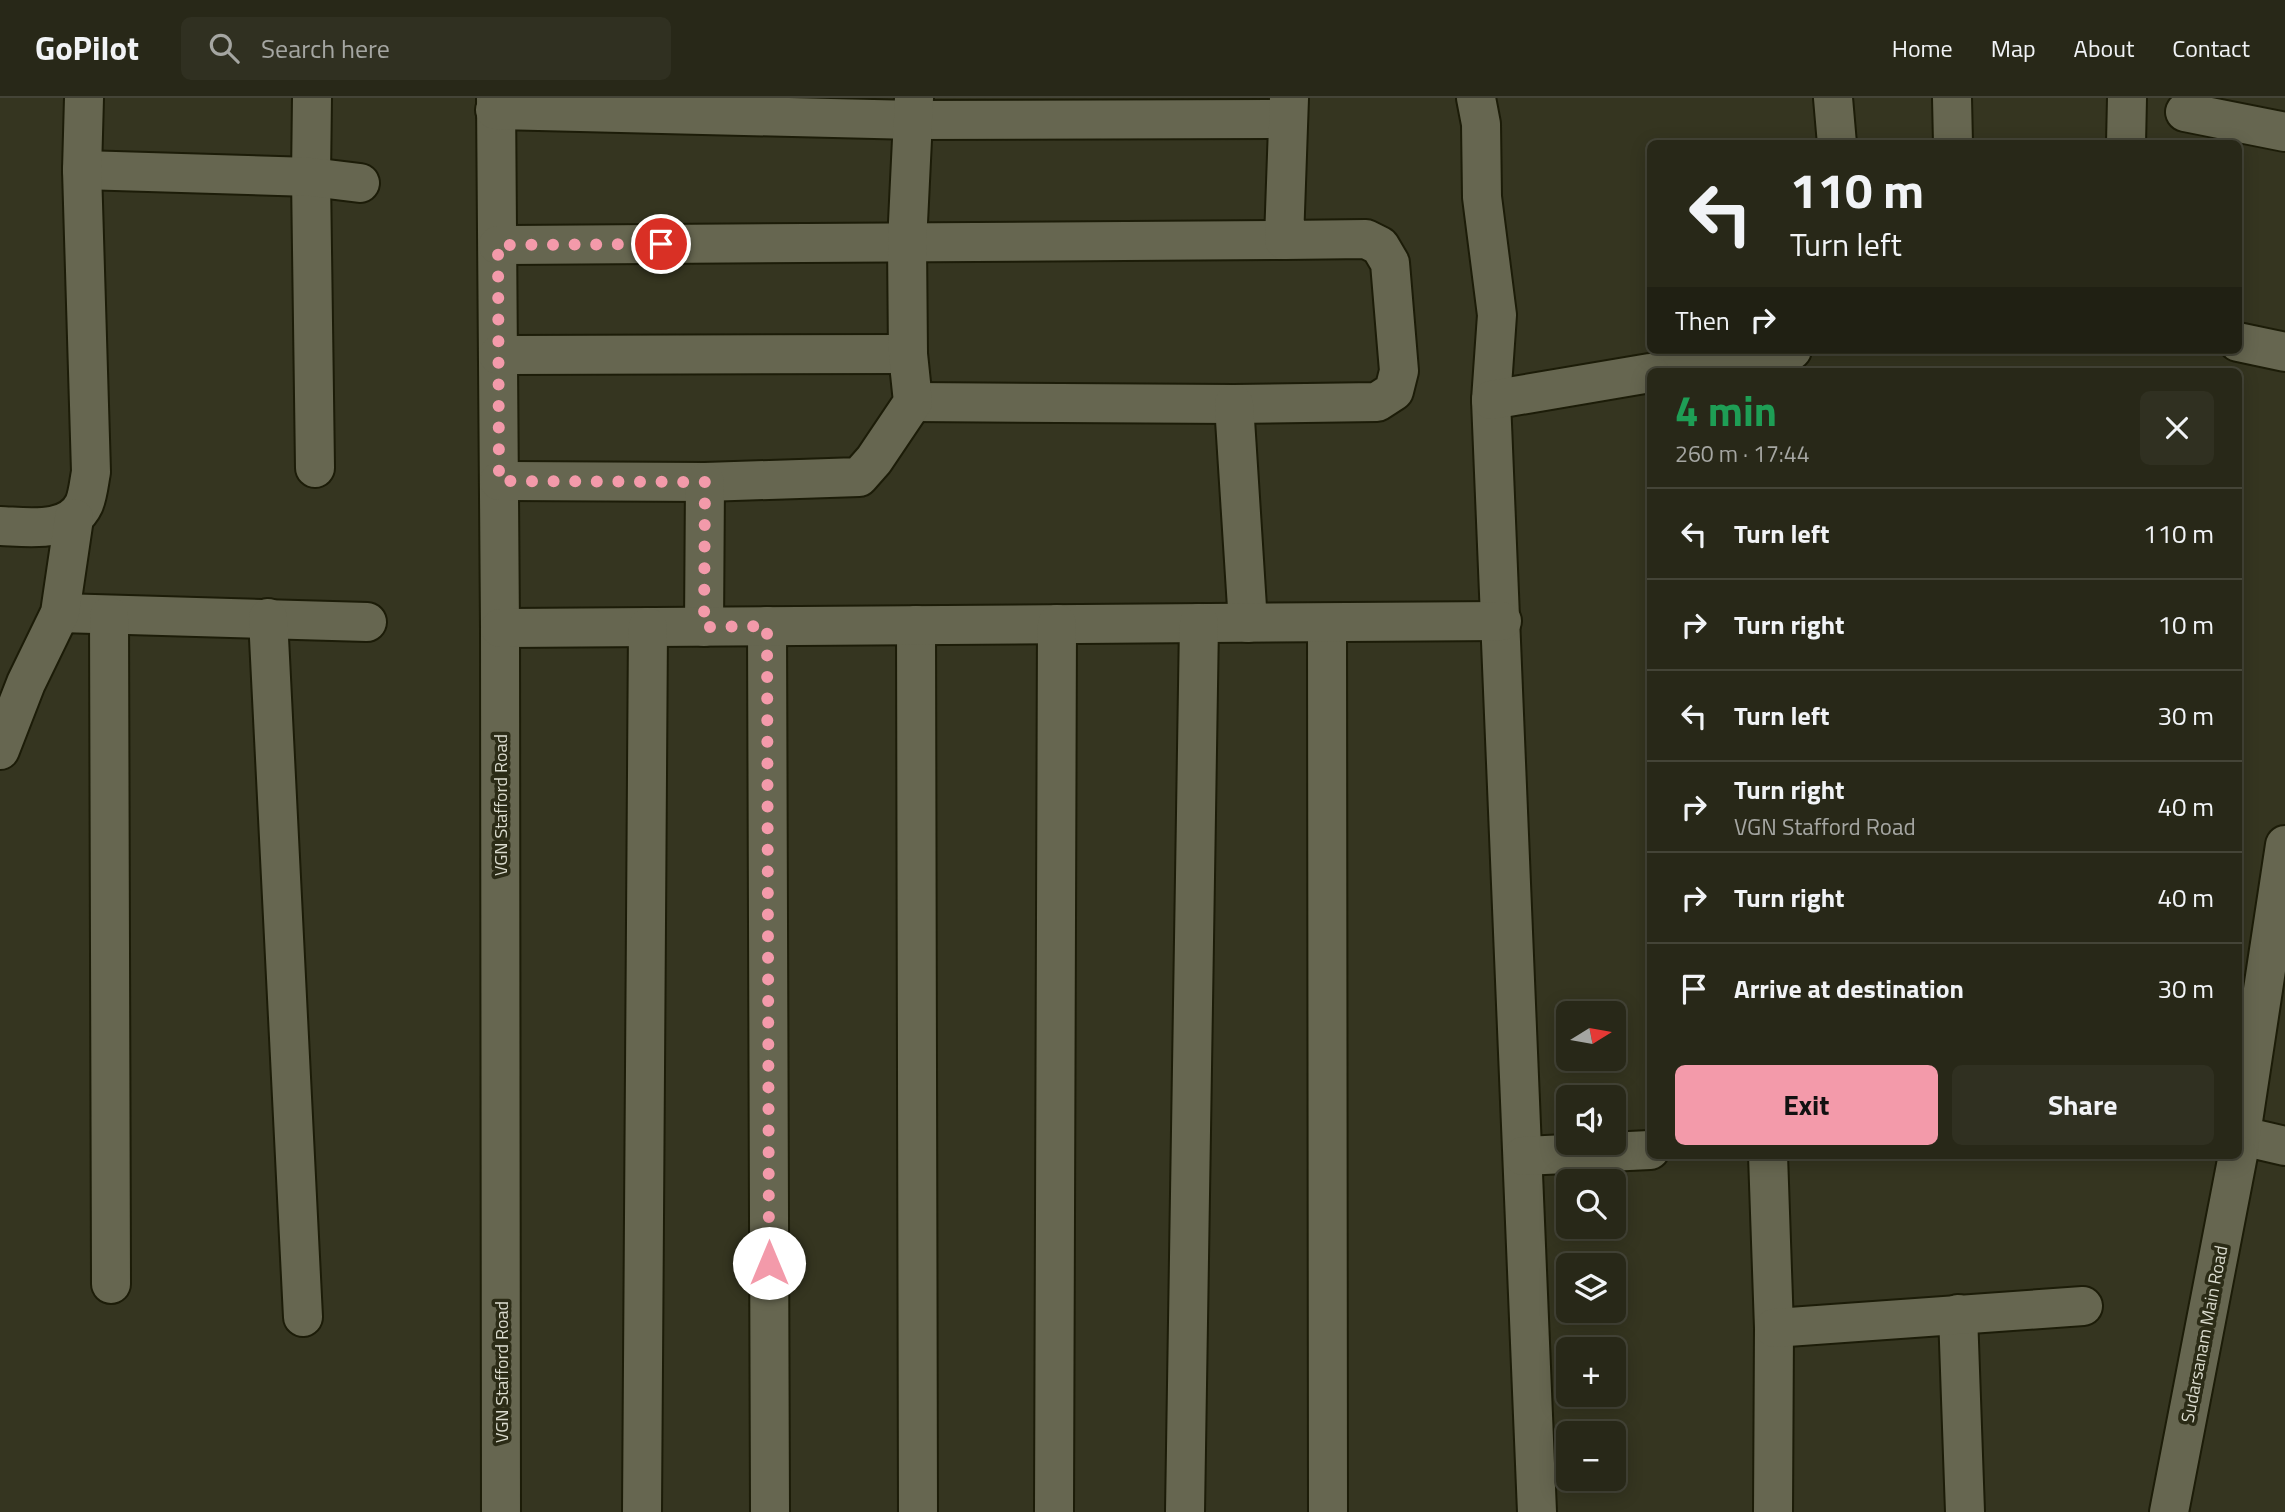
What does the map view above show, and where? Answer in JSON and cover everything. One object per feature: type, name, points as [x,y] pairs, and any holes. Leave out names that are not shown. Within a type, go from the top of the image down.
[{"type":"street","points":[[0,526],[39,527],[63,524],[74,518],[85,503],[91,472],[82,170],[84,98]]},
{"type":"street","points":[[312,98],[316,468]]},
{"type":"street","points":[[1476,98],[1481,124],[1482,197],[1497,315],[1491,400],[1537,1512]]},
{"type":"street","points":[[1833,98],[1838,140]]},
{"type":"street","points":[[1952,98],[1953,140]]},
{"type":"street","points":[[2126,140],[2127,98]]},
{"type":"street","points":[[496,104],[914,109],[1288,109],[1284,240]]},
{"type":"street","name":"VGN Stafford Road","points":[[496,104],[500,628],[501,1512]]},
{"type":"street","points":[[499,481],[705,482],[859,477],[874,460],[913,402],[908,354],[907,243],[914,109]]},
{"type":"street","points":[[2185,112],[2285,132]]},
{"type":"street","points":[[82,170],[311,177],[360,183]]},
{"type":"street","points":[[498,245],[1366,239],[1380,246],[1390,263],[1399,371],[1394,391],[1377,402],[913,402]]},
{"type":"street","points":[[2242,343],[2285,352]]},
{"type":"street","points":[[498,355],[908,354]]},
{"type":"street","points":[[1683,368],[1768,354]]},
{"type":"street","points":[[1491,400],[1647,374]]},
{"type":"street","points":[[1234,404],[1248,623]]},
{"type":"street","points":[[704,627],[705,482]]},
{"type":"street","points":[[0,750],[26,683],[60,613],[74,518]]},
{"type":"street","points":[[60,613],[367,622]]},
{"type":"street","points":[[109,615],[111,1284]]},
{"type":"street","points":[[268,618],[303,1317]]},
{"type":"street","points":[[500,628],[1502,621]]},
{"type":"street","points":[[1185,1512],[1199,623]]},
{"type":"street","points":[[1327,623],[1328,1512]]},
{"type":"street","points":[[1054,1512],[1057,624]]},
{"type":"street","points":[[916,625],[918,1512]]},
{"type":"street","points":[[767,626],[770,1512]]},
{"type":"street","points":[[642,1512],[648,627]]},
{"type":"street","name":"Sudarsanam Main Road","points":[[2242,1128],[2285,845]]},
{"type":"street","points":[[2242,1148],[2285,1146]]},
{"type":"street","points":[[1523,1156],[1647,1150]]},
{"type":"street","points":[[1768,1159],[1774,1328],[1773,1512]]},
{"type":"street","name":"Sudarsanam Main Road","points":[[2169,1512],[2237,1159]]},
{"type":"street","points":[[1774,1328],[2083,1306]]},
{"type":"street","points":[[1958,1314],[1965,1512]]},
{"type":"route","points":[[661,244],[498,245],[499,481],[705,482],[704,627],[767,626],[769,1263]]}]
